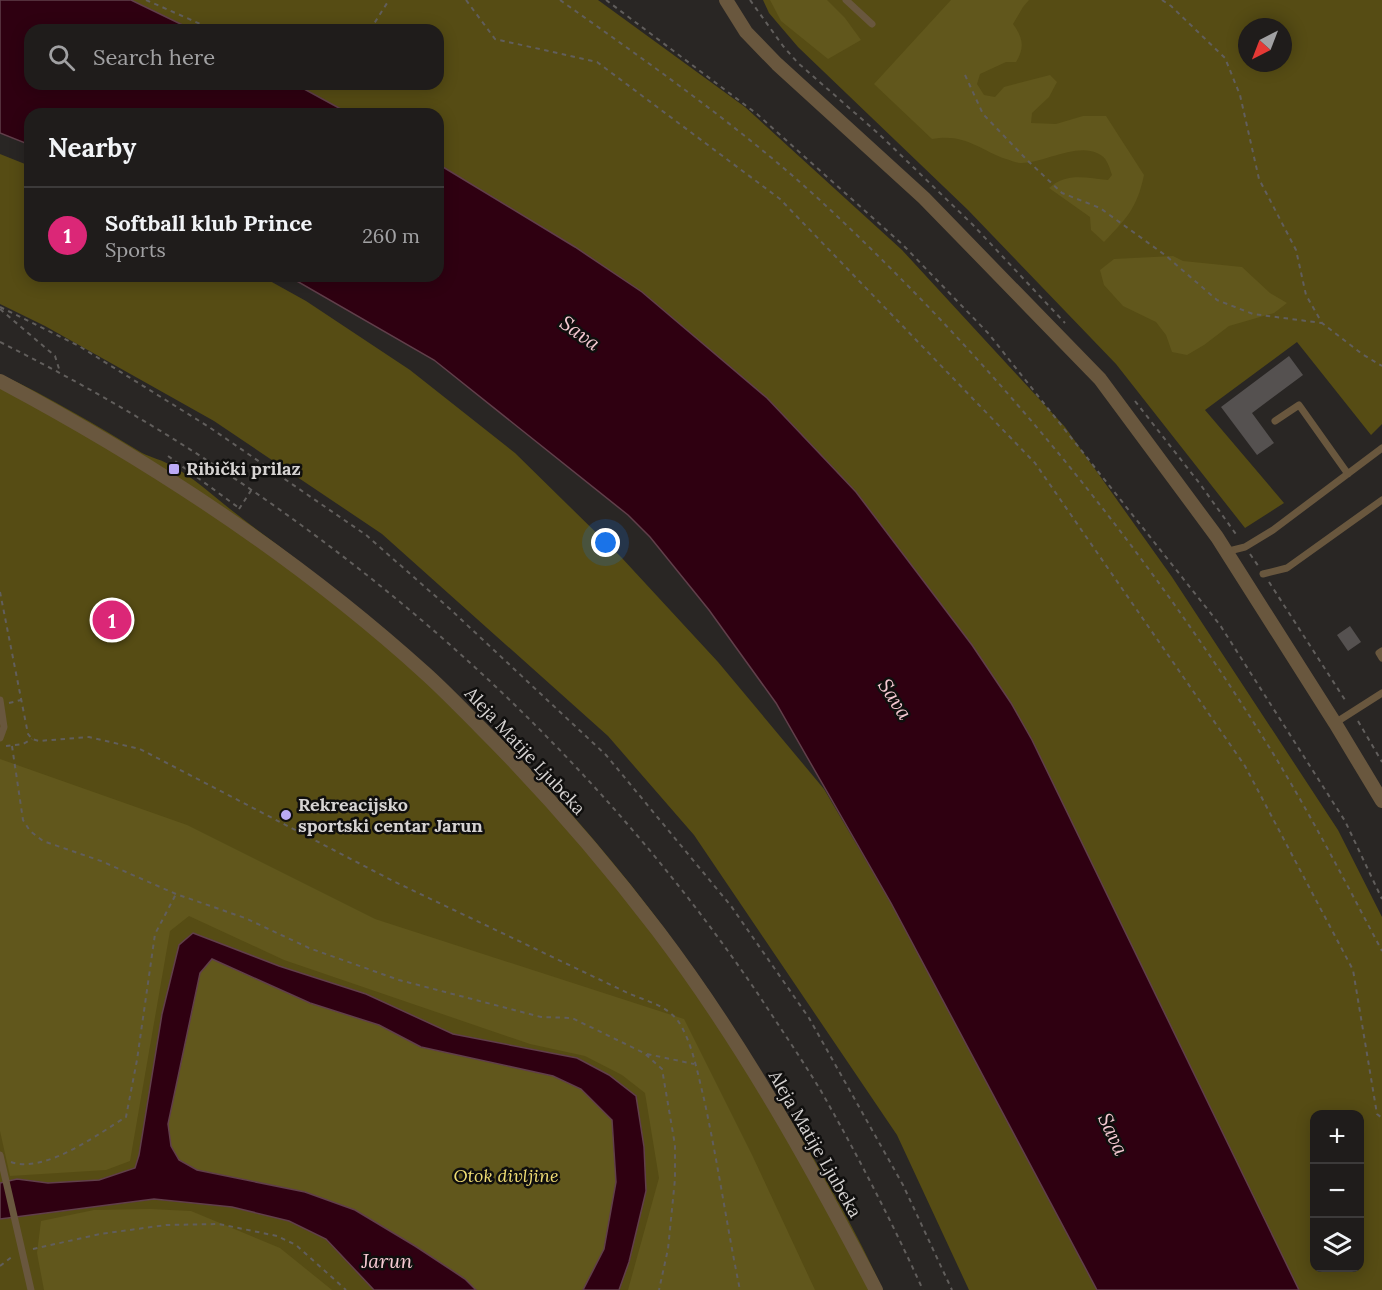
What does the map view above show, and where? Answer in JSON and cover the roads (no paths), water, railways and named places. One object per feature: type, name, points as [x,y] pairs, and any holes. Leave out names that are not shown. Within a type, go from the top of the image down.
[{"type":"street","points":[[726,0],[746,32],[777,64],[924,198],[1100,379],[1217,537],[1382,801]]},
{"type":"street","name":"Aleja Matije Ljubeka","points":[[0,381],[63,414],[176,483],[320,585],[426,673],[530,777],[607,866],[711,1005],[790,1133],[876,1290]]},
{"type":"lane","points":[[846,0],[872,24]]},
{"type":"lane","points":[[1275,421],[1299,405],[1348,474]]},
{"type":"lane","points":[[1225,552],[1245,547],[1273,530],[1382,448]]},
{"type":"lane","points":[[1263,574],[1287,568],[1382,500]]},
{"type":"lane","points":[[1382,651],[1379,653],[1382,658]]},
{"type":"lane","points":[[1335,723],[1382,693]]},
{"type":"lane","points":[[1,741],[4,727],[3,702]]},
{"type":"lane","points":[[1,1158],[31,1290]]},
{"type":"water","points":[[0,0],[131,0],[181,24],[24,24],[24,90],[306,90],[339,108],[24,108],[24,143],[0,133]]},
{"type":"water","name":"Sava","points":[[444,168],[575,247],[642,292],[767,398],[856,492],[972,645],[1011,703],[1032,740],[1299,1290],[1097,1290],[891,903],[776,703],[709,610],[650,537],[628,515],[434,360],[298,282],[444,282]]},
{"type":"water","name":"Jarun","points":[[193,933],[279,966],[366,994],[453,1034],[577,1058],[609,1075],[636,1096],[644,1147],[646,1191],[629,1262],[619,1290],[583,1290],[604,1249],[616,1182],[612,1120],[581,1089],[553,1076],[421,1047],[379,1025],[310,1003],[212,959],[200,973],[168,1124],[171,1146],[179,1160],[197,1170],[305,1192],[355,1210],[465,1279],[476,1290],[374,1290],[326,1239],[289,1221],[232,1207],[154,1199],[0,1219],[0,1183],[17,1179],[48,1183],[99,1180],[135,1168],[162,1014],[179,945]]},
{"type":"place","name":"Ribički prilaz","points":[[174,469]]},
{"type":"place","name":"Softball klub Prince","points":[[112,620]]},
{"type":"place","name":"Rekreacijsko sportski centar Jarun","points":[[286,815]]},
{"type":"park label","name":"Otok divljine","points":[[506,1176]]}]
